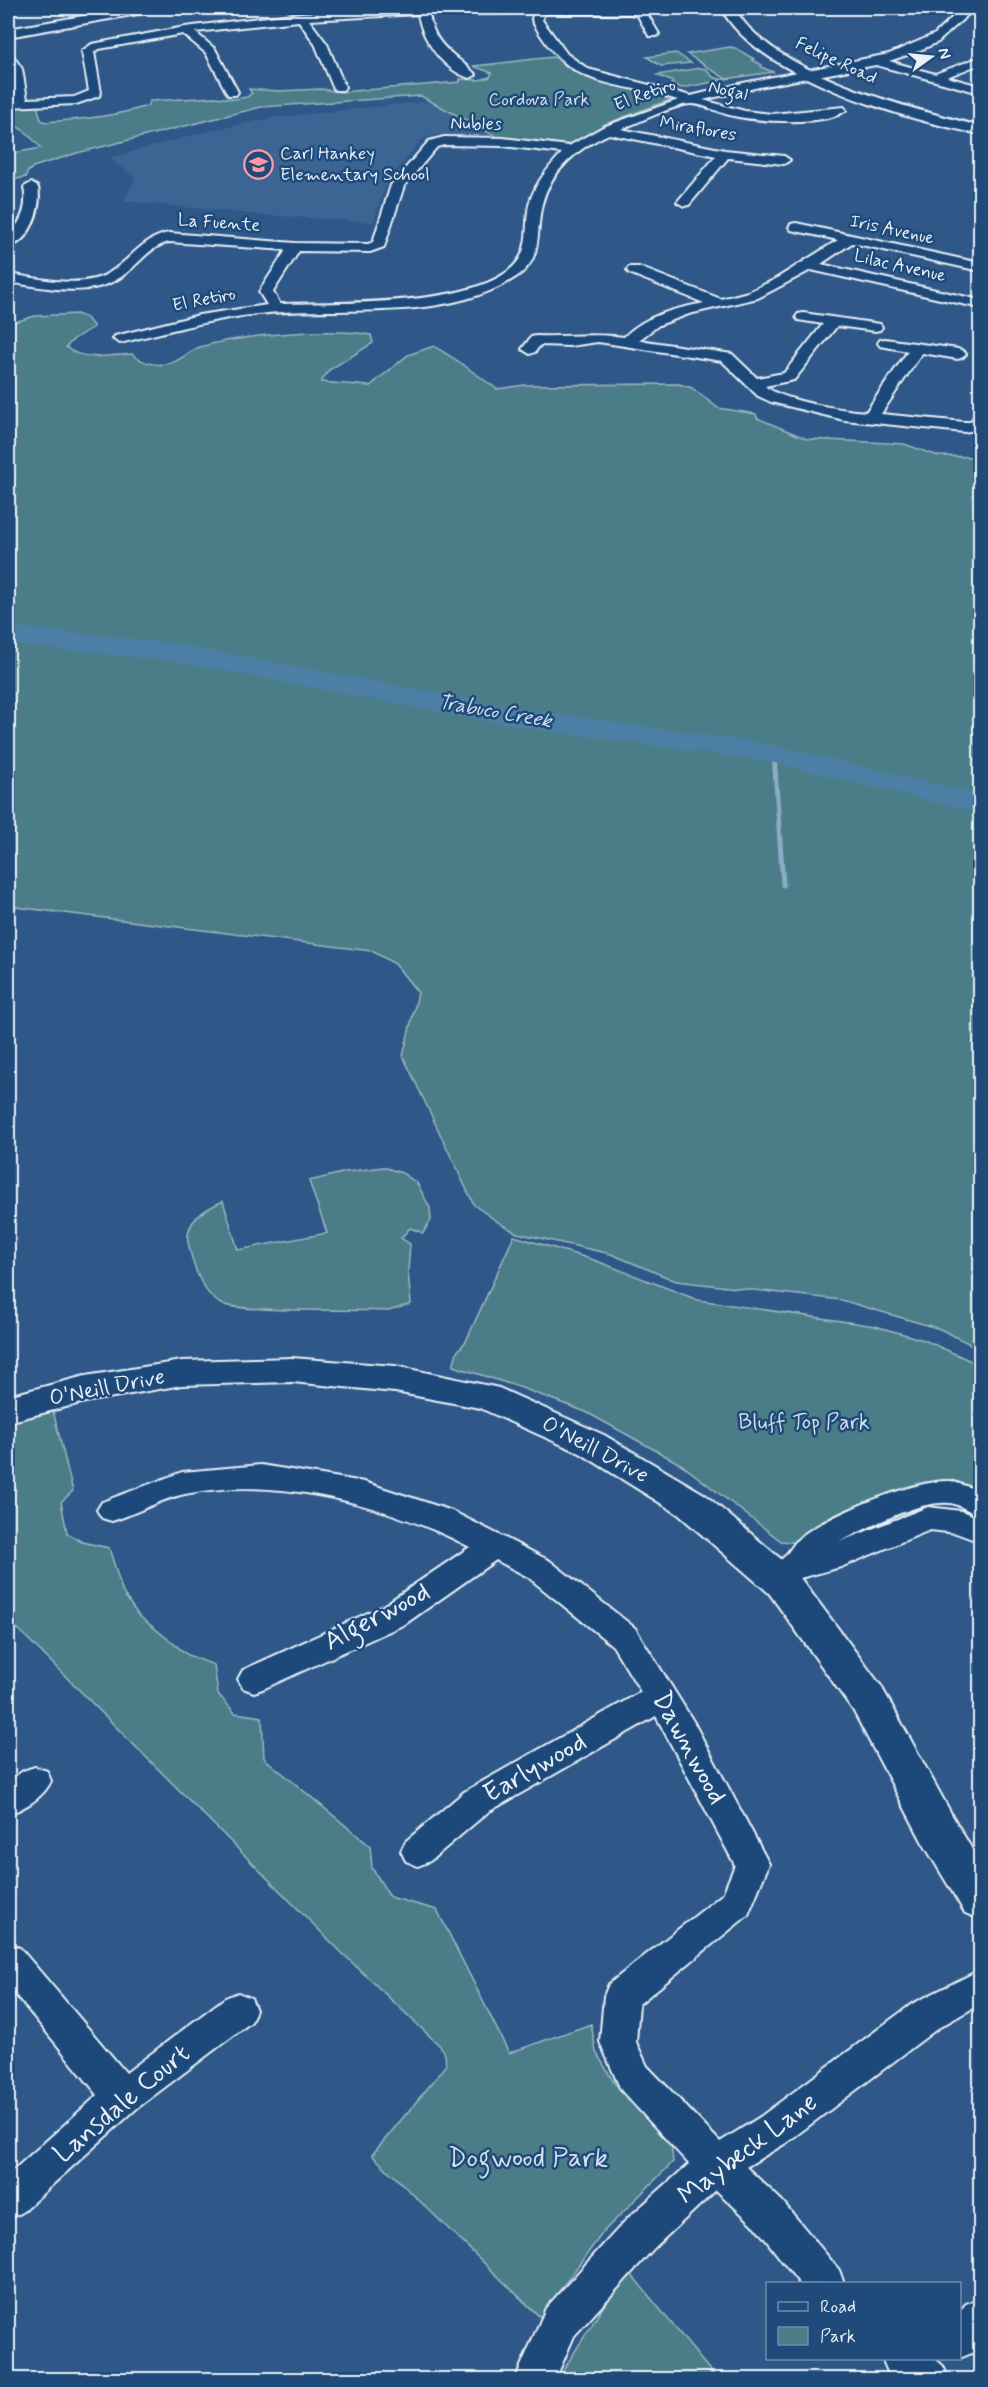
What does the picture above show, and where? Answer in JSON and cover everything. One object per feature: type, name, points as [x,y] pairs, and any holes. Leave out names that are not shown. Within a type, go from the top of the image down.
[{"type":"main road","points":[[8,28],[117,8]]},
{"type":"main road","points":[[8,33],[149,8]]},
{"type":"main road","name":"Felipe Road","points":[[728,8],[740,26],[756,40],[811,75],[882,103],[981,130]]},
{"type":"main road","name":"O'Neill Drive","points":[[8,1394],[88,1374],[161,1360],[294,1355],[381,1362],[466,1379],[573,1417],[656,1460],[706,1494],[771,1546],[784,1573],[867,1698],[938,1830],[981,1900]]},
{"type":"main road","name":"O'Neill Drive","points":[[8,1409],[85,1389],[182,1373],[292,1370],[395,1379],[487,1397],[592,1444],[691,1504],[784,1573],[861,1656],[981,1874]]},
{"type":"street","name":"El Retiro","points":[[120,339],[213,316],[276,308],[423,302],[474,291],[514,272],[529,254],[536,205],[541,190],[572,150],[607,130],[689,100],[759,83],[876,61],[914,50],[944,34],[963,10],[970,8]]},
{"type":"street","points":[[423,10],[424,24],[433,40],[453,65],[470,75]]},
{"type":"street","points":[[8,103],[76,100],[95,93],[88,51],[91,48],[185,30],[301,16],[423,10],[639,12],[652,34]]},
{"type":"street","name":"Nogal","points":[[540,11],[537,20],[542,31],[566,60],[605,78],[662,91],[734,113],[774,117],[811,117],[840,110]]},
{"type":"street","points":[[301,16],[321,45],[339,87]]},
{"type":"street","points":[[185,30],[211,51],[232,92]]},
{"type":"street","points":[[8,56],[16,69],[22,103]]},
{"type":"street","points":[[934,78],[981,60]]},
{"type":"street","points":[[876,61],[981,90]]},
{"type":"street","name":"Miraflores","points":[[607,130],[725,154],[784,160]]},
{"type":"street","name":"Nubles","points":[[370,248],[379,244],[398,185],[433,144],[444,141],[503,142],[572,150]]},
{"type":"street","points":[[684,202],[725,154]]},
{"type":"street","points":[[8,243],[20,231],[31,214],[35,200],[31,187]]},
{"type":"street","name":"Iris Avenue","points":[[796,227],[981,267]]},
{"type":"street","name":"La Fuente","points":[[8,278],[74,284],[95,283],[110,278],[152,244],[171,238],[296,247],[370,248]]},
{"type":"street","points":[[628,342],[633,334],[662,319],[689,309],[751,296],[810,266],[849,239]]},
{"type":"street","points":[[276,308],[266,292],[296,247]]},
{"type":"street","name":"Lilac Avenue","points":[[810,266],[981,304]]},
{"type":"street","points":[[634,270],[718,303]]},
{"type":"street","points":[[803,317],[875,327]]},
{"type":"street","points":[[755,383],[789,377],[833,321]]},
{"type":"street","points":[[530,349],[534,340],[538,339],[570,342],[598,338],[730,357],[765,393],[777,399],[844,415],[870,418],[964,427],[975,426],[981,420]]},
{"type":"street","points":[[885,343],[958,354]]},
{"type":"street","points":[[870,418],[918,348]]},
{"type":"street","name":"Dawnwood","points":[[112,1510],[182,1483],[261,1476],[364,1493],[442,1519],[539,1569],[624,1637],[682,1731],[752,1864],[736,1904],[622,1996],[618,2042],[634,2078],[716,2165],[769,2214],[824,2282]]},
{"type":"street","points":[[784,1573],[815,1542],[868,1516],[926,1494],[948,1492],[965,1495],[981,1504]]},
{"type":"street","points":[[784,1573],[830,1559],[928,1518],[961,1522],[981,1531]]},
{"type":"street","name":"Algerwood","points":[[254,1679],[394,1615],[494,1546]]},
{"type":"street","name":"Earlywood","points":[[418,1851],[476,1802],[661,1697]]},
{"type":"street","points":[[8,1800],[35,1781]]},
{"type":"street","points":[[8,1959],[123,2097]]},
{"type":"street","name":"Maybeck Lane","points":[[535,2379],[560,2322],[641,2233],[716,2165],[773,2130],[926,2016],[981,1986]]},
{"type":"street","name":"Lansdale Court","points":[[8,2200],[123,2097],[238,2010]]},
{"type":"street","points":[[961,2337],[981,2318]]},
{"type":"shaded area","name":"Carl Hankey Elementary School","points":[[430,101],[499,138],[437,135],[422,139],[387,182],[373,222],[263,215],[124,201],[135,178],[110,158],[204,132],[272,118]]},
{"type":"green space","points":[[730,47],[773,72],[726,79],[687,54]]},
{"type":"green space","points":[[676,53],[691,63],[661,66],[647,57]]},
{"type":"green space","name":"Cordova Park","points":[[555,57],[568,68],[582,75],[643,88],[669,100],[606,124],[571,144],[565,145],[499,138],[421,96],[261,107],[77,153],[33,167],[26,177],[8,181],[8,154],[41,148],[26,132],[8,121],[8,107],[37,105],[41,120],[46,122],[72,120],[134,110],[147,106],[150,101],[247,97],[252,93],[249,89],[279,91],[321,89],[342,92],[460,82],[460,79],[479,80],[490,77],[492,73],[473,66]]},
{"type":"green space","points":[[706,69],[713,77],[724,80],[682,88],[657,75]]},
{"type":"green space","points":[[77,314],[87,318],[94,327],[75,338],[66,347],[80,355],[132,354],[140,360],[161,365],[175,362],[200,347],[238,339],[309,332],[371,335],[373,343],[329,370],[321,382],[370,386],[408,355],[434,346],[497,389],[525,385],[679,384],[692,388],[718,408],[756,414],[757,418],[807,439],[904,444],[938,456],[980,457],[980,1349],[940,1329],[841,1300],[676,1281],[611,1254],[517,1233],[501,1224],[474,1205],[403,1056],[418,993],[395,964],[372,951],[8,906],[8,324],[35,316]]},
{"type":"green space","points":[[383,1167],[402,1173],[417,1183],[430,1208],[431,1220],[423,1233],[410,1228],[401,1238],[410,1244],[408,1272],[411,1304],[389,1311],[248,1308],[219,1303],[207,1292],[196,1270],[188,1238],[192,1224],[202,1212],[223,1201],[238,1250],[327,1233],[309,1181],[346,1172]]},
{"type":"green space","name":"Bluff Top Park","points":[[514,1236],[594,1260],[698,1300],[875,1326],[924,1340],[980,1365],[980,1489],[957,1483],[938,1485],[798,1543],[781,1541],[682,1465],[586,1412],[453,1366],[457,1352],[466,1341]]},
{"type":"green space","name":"Dogwood Park","points":[[52,1407],[73,1491],[61,1502],[67,1533],[82,1542],[109,1548],[123,1593],[138,1615],[188,1655],[214,1665],[218,1694],[235,1713],[262,1717],[264,1758],[370,1846],[372,1868],[390,1897],[437,1910],[509,2053],[591,2024],[596,2052],[615,2084],[670,2130],[673,2162],[604,2231],[540,2317],[372,2155],[446,2066],[445,2055],[440,2046],[342,1953],[17,1628],[8,1634],[8,1419]]},
{"type":"green space","points":[[627,2269],[717,2379],[560,2380],[565,2367]]},
{"type":"waterway","name":"Trabuco Creek","points":[[8,635],[172,652],[515,717],[774,754],[980,804]]},
{"type":"waterway","points":[[774,754],[783,885]]},
{"type":"place","name":"Carl Hankey Elementary School","points":[[259,164]]}]
